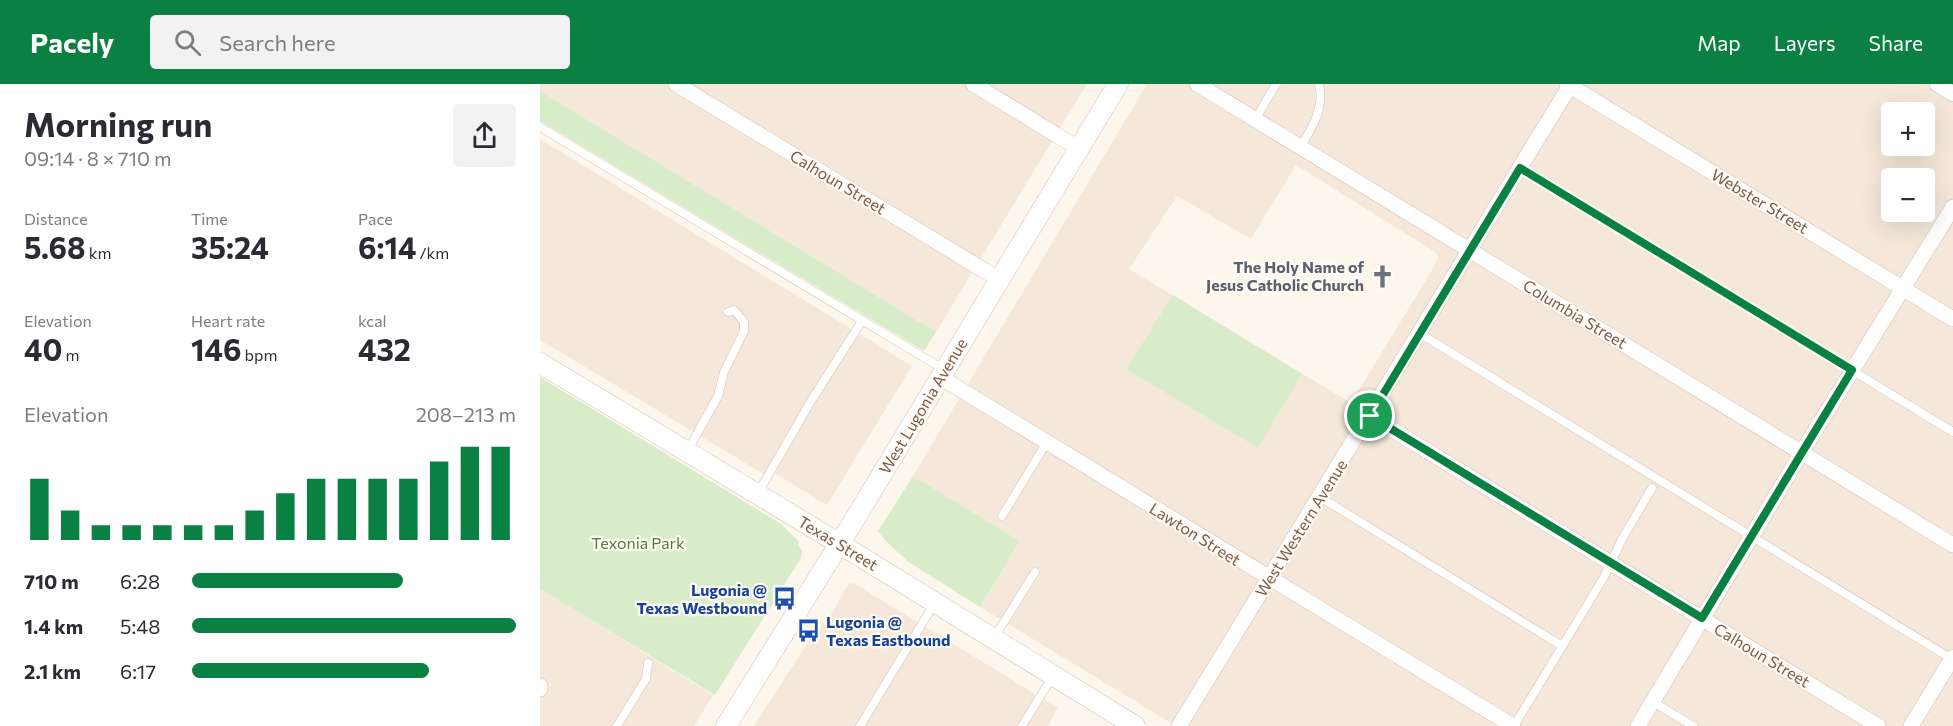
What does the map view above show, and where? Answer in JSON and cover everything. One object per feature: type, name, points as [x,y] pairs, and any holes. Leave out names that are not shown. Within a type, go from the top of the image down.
[{"type":"main road","name":"West Lugonia Avenue","points":[[726,726],[840,543],[1118,84]]},
{"type":"main road","name":"Texas Street","points":[[540,363],[840,543],[1135,726]]},
{"type":"street","name":"Calhoun Street","points":[[676,84],[1000,280]]},
{"type":"street","points":[[973,84],[1078,148]]},
{"type":"street","name":"Columbia Street","points":[[1197,84],[1953,544]]},
{"type":"street","points":[[1937,84],[1953,94]]},
{"type":"street","name":"West Western Avenue","points":[[1179,726],[1370,416],[1569,85]]},
{"type":"street","name":"Webster Street","points":[[1569,85],[1953,319]]},
{"type":"street","points":[[1638,726],[1802,452],[1953,207]]},
{"type":"street","name":"Lawton Street","points":[[942,374],[1047,442],[1269,579],[1513,726]]},
{"type":"street","name":"Calhoun Street","points":[[1370,416],[1878,726]]},
{"type":"street","points":[[1911,726],[1953,659]]},
{"type":"lane","points":[[1255,120],[1276,84]]},
{"type":"lane","points":[[1300,147],[1316,123],[1321,92],[1319,84]]},
{"type":"lane","points":[[540,127],[862,321],[942,374]]},
{"type":"lane","points":[[1520,168],[1953,432]]},
{"type":"lane","points":[[687,452],[718,396],[724,372],[744,331],[744,322],[739,314],[734,310],[728,312]]},
{"type":"lane","points":[[757,494],[811,401],[862,321]]},
{"type":"lane","points":[[1419,333],[1953,659]]},
{"type":"lane","points":[[1002,516],[1047,442]]},
{"type":"lane","points":[[1513,726],[1562,646],[1652,488]]},
{"type":"lane","points":[[1320,497],[1562,646]]},
{"type":"lane","points":[[994,639],[1035,572]]},
{"type":"lane","points":[[860,726],[935,603]]},
{"type":"lane","points":[[617,726],[646,679],[648,663]]},
{"type":"lane","points":[[1022,726],[1053,675]]},
{"type":"lane","points":[[1653,702],[1693,726]]},
{"type":"shaded area","points":[[540,84],[1087,84],[936,332],[540,91]]},
{"type":"shaded area","points":[[1147,84],[1953,84],[1953,726],[1176,726],[980,607],[1020,541],[913,476]],"holes":[[[1296,165],[1435,252],[1438,257],[1351,403],[1129,269],[1177,196],[1251,239]]]},
{"type":"shaded area","points":[[540,139],[912,366],[827,505],[774,473],[762,473],[540,340]]},
{"type":"shaded area","points":[[849,583],[855,584],[1058,708],[1048,726],[754,726],[814,633],[830,616]]},
{"type":"shaded area","points":[[540,589],[713,695],[694,726],[540,726]]},
{"type":"green space","points":[[540,91],[936,332],[924,351],[540,121]]},
{"type":"green space","points":[[1173,295],[1302,374],[1258,448],[1126,369]]},
{"type":"green space","name":"Texonia Park","points":[[540,377],[781,524],[799,542],[798,545],[802,551],[801,558],[715,695],[540,589]]},
{"type":"green space","points":[[913,476],[1020,541],[980,607],[907,561],[878,531]]},
{"type":"place","name":"The Holy Name of Jesus Catholic Church","points":[[1382,276]]},
{"type":"place","name":"Lugonia @ Texas Westbound","points":[[785,599]]},
{"type":"place","name":"Lugonia @ Texas Eastbound","points":[[808,631]]},
{"type":"route","points":[[1520,168],[1852,370],[1702,618],[1370,416],[1520,168]]}]
